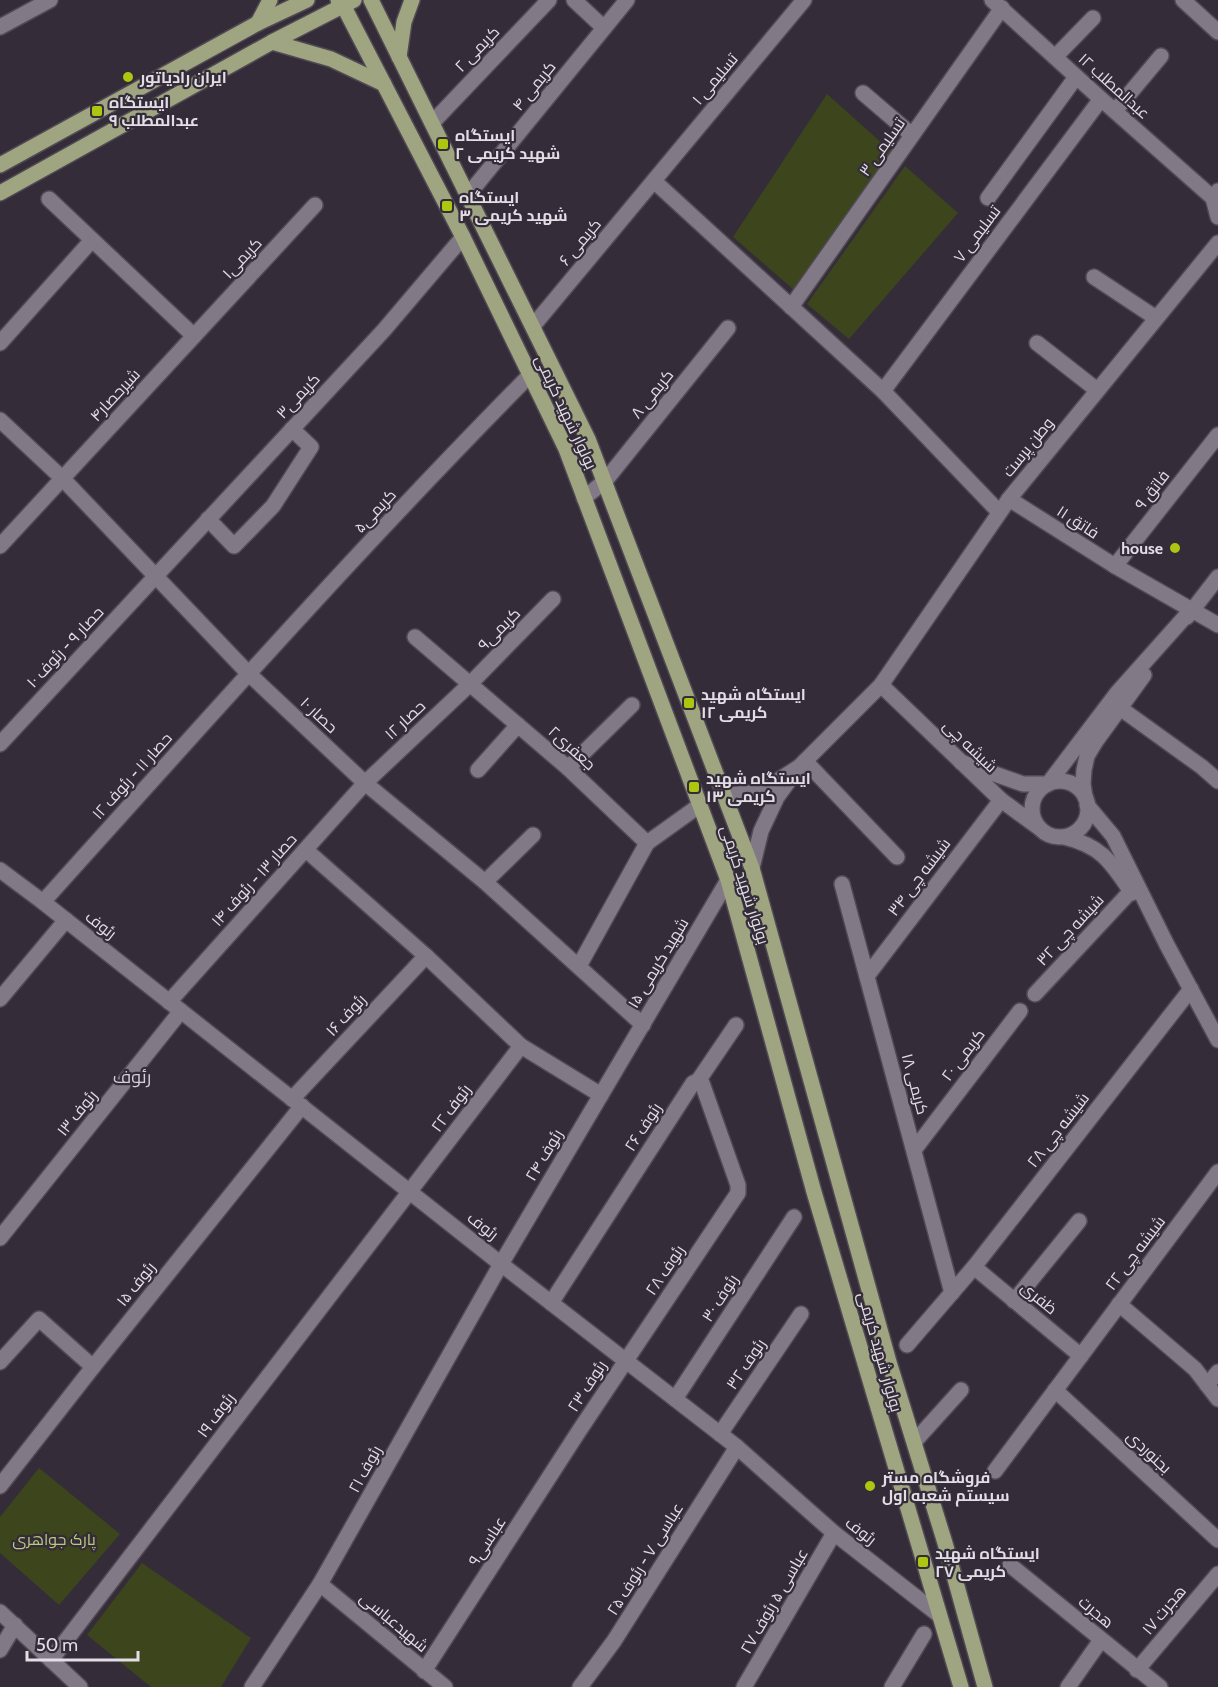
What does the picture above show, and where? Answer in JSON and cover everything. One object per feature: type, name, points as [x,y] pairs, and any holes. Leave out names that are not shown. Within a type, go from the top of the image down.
[{"type":"main road","points":[[258,23],[270,0]]},
{"type":"main road","points":[[0,165],[258,23],[307,0]]},
{"type":"main road","name":"بولوار شهید کریمی","points":[[371,0],[588,439],[752,868],[890,1362],[945,1543],[985,1687]]},
{"type":"main road","points":[[399,57],[404,22],[412,0]]},
{"type":"main road","points":[[0,193],[345,2]]},
{"type":"main road","name":"بولوار شهید کریمی","points":[[345,2],[567,448],[728,880],[814,1191],[960,1687]]},
{"type":"main road","points":[[272,42],[332,59],[384,84]]},
{"type":"street","points":[[0,27],[50,0]]},
{"type":"street","name":"کریمی ۲","points":[[432,123],[549,0]]},
{"type":"street","points":[[574,0],[604,28]]},
{"type":"street","name":"کریمی ۴","points":[[468,195],[627,0]]},
{"type":"street","name":"تسلیمی ۱","points":[[654,181],[804,0]]},
{"type":"street","points":[[1182,0],[1218,32]]},
{"type":"street","name":"عبدالمطلب ۱۲","points":[[997,4],[1101,99],[1216,195]]},
{"type":"street","name":"تسلیمی ۳","points":[[791,307],[912,135],[997,4]]},
{"type":"street","points":[[1055,57],[1093,18]]},
{"type":"street","points":[[1115,111],[1161,56]]},
{"type":"street","points":[[988,198],[1076,76]]},
{"type":"street","points":[[863,93],[912,135]]},
{"type":"street","name":"تسلیمی ۷","points":[[883,392],[1101,99]]},
{"type":"street","points":[[654,181],[883,392],[999,512]]},
{"type":"street","name":"کریمی ۶","points":[[533,326],[654,181]]},
{"type":"street","points":[[1216,195],[1218,217]]},
{"type":"street","points":[[49,199],[194,336]]},
{"type":"street","name":"کریمی۱","points":[[194,336],[315,205]]},
{"type":"street","name":"کریمی۳","points":[[156,575],[384,330],[463,237]]},
{"type":"street","points":[[0,343],[92,240]]},
{"type":"street","name":"وطن پرست","points":[[802,764],[881,685],[999,512],[1218,243]]},
{"type":"street","points":[[1094,277],[1156,318]]},
{"type":"street","name":"کریمی ۸","points":[[584,498],[605,482],[728,328]]},
{"type":"street","name":"شیرحصار۴","points":[[0,546],[194,336]]},
{"type":"street","points":[[1037,343],[1097,390]]},
{"type":"street","name":"کریمی۵","points":[[248,673],[474,431],[530,375]]},
{"type":"street","name":"حصار ۱۰","points":[[0,420],[62,478],[248,673],[365,783],[485,882],[643,1024]]},
{"type":"street","points":[[208,519],[234,546],[273,506],[311,447],[292,429]]},
{"type":"street","name":"فاتق ۹","points":[[1115,566],[1218,435]]},
{"type":"street","name":"فاتق ۱۱","points":[[1009,499],[1115,566],[1218,625]]},
{"type":"street","name":"حصار ۹ - رئوف ۱۰","points":[[0,744],[156,575]]},
{"type":"street","points":[[1167,945],[1104,855],[1078,840],[1050,836],[1034,821],[1032,807],[1037,793],[1048,784],[1117,693],[1218,577]]},
{"type":"street","name":"کریمی۹","points":[[470,684],[553,599]]},
{"type":"street","points":[[1064,837],[1082,826],[1088,812],[1083,784],[1087,756],[1192,609]]},
{"type":"street","name":"جعفری۲","points":[[416,637],[568,768],[647,843]]},
{"type":"street","name":"حصار ۱۱ - رئوف ۱۲","points":[[43,902],[248,673]]},
{"type":"street","name":"حصار ۱۲","points":[[365,783],[470,684]]},
{"type":"street","name":"شیشه چی","points":[[881,685],[1001,800],[1038,827]]},
{"type":"street","points":[[568,768],[632,705]]},
{"type":"street","points":[[1120,708],[1218,781]]},
{"type":"street","points":[[478,770],[518,725]]},
{"type":"street","points":[[961,762],[1023,784],[1055,782],[1076,786],[1113,836],[1167,945],[1218,1040]]},
{"type":"street","points":[[725,795],[760,792],[802,764]]},
{"type":"street","points":[[802,764],[897,857]]},
{"type":"street","points":[[752,868],[761,831],[777,797],[802,764]]},
{"type":"street","name":"حصار ۱۳ - رئوف ۱۴","points":[[175,1006],[365,783]]},
{"type":"street","name":"شیشه چی ۳۴","points":[[867,976],[1001,800]]},
{"type":"street","points":[[579,966],[647,843],[700,805]]},
{"type":"street","points":[[485,882],[533,835]]},
{"type":"street","points":[[306,850],[426,956],[521,1046],[601,1095]]},
{"type":"street","name":"رئوف","points":[[0,870],[737,1447],[834,1533],[939,1615]]},
{"type":"street","name":"شهید کریمی ۱۵","points":[[618,1065],[728,880]]},
{"type":"street","name":"کریمی ۱۸","points":[[842,884],[952,1293]]},
{"type":"street","name":"شیشه چی ۳۲","points":[[1035,994],[1131,891]]},
{"type":"street","points":[[0,999],[66,920]]},
{"type":"street","name":"رئوف ۱۶","points":[[297,1102],[426,956]]},
{"type":"street","name":"شیشه چی ۲۸","points":[[907,1345],[974,1267],[1191,989]]},
{"type":"street","name":"رئوف ۱۳","points":[[0,1238],[175,1006]]},
{"type":"street","name":"کریمی ۲۰","points":[[914,1150],[1020,1011]]},
{"type":"street","name":"رئوف ۲۶","points":[[551,1302],[693,1083],[698,1081],[736,1025]]},
{"type":"street","name":"رئوف ۲۲","points":[[410,1191],[521,1046]]},
{"type":"street","name":"رئوف ۲۴","points":[[501,1264],[618,1065]]},
{"type":"street","name":"رئوف ۲۸","points":[[626,1360],[738,1193],[738,1185],[702,1083],[698,1081]]},
{"type":"street","name":"رئوف ۱۵","points":[[0,1486],[297,1102]]},
{"type":"street","name":"شیشه چی ۲۲","points":[[994,1471],[1218,1172]]},
{"type":"street","name":"رئوف ۱۹","points":[[51,1660],[410,1191]]},
{"type":"street","name":"رئوف ۳۰","points":[[675,1399],[795,1217]]},
{"type":"street","points":[[1014,1301],[1078,1221]]},
{"type":"street","name":"رئوف ۲۱","points":[[252,1687],[320,1584],[501,1264]]},
{"type":"street","name":"ظفری","points":[[974,1267],[1081,1356]]},
{"type":"street","points":[[1119,1304],[1195,1369],[1218,1400]]},
{"type":"street","name":"رئوف ۳۲","points":[[720,1434],[801,1314]]},
{"type":"street","points":[[0,1362],[39,1319],[93,1367]]},
{"type":"street","name":"رئوف ۲۳","points":[[579,1431],[626,1360]]},
{"type":"street","points":[[1207,1385],[1218,1372]]},
{"type":"street","points":[[915,1441],[961,1390]]},
{"type":"street","name":"بجنوردی","points":[[1055,1390],[1218,1540]]},
{"type":"street","name":"عباسی۹","points":[[434,1681],[579,1431]]},
{"type":"street","name":"عباسی ۷ - رئوف ۲۵","points":[[580,1687],[614,1641],[737,1447]]},
{"type":"street","name":"عباسی ۵ رئوف ۲۷","points":[[744,1687],[834,1533]]},
{"type":"street","name":"هجرت","points":[[1010,1565],[1160,1687]]},
{"type":"street","name":"هجرت ۱۷","points":[[1137,1670],[1218,1574]]},
{"type":"street","name":"شهیدعباسی","points":[[320,1584],[434,1681]]},
{"type":"street","points":[[0,1612],[80,1687]]},
{"type":"street","points":[[0,1650],[15,1625]]},
{"type":"street","points":[[892,1687],[924,1634]]},
{"type":"street","points":[[1068,1687],[1101,1640]]},
{"type":"green space","points":[[827,94],[892,152],[794,290],[733,237]]},
{"type":"green space","points":[[905,166],[958,213],[849,339],[807,304]]},
{"type":"green space","name":"پارک جواهری","points":[[39,1468],[120,1534],[59,1605],[0,1553],[0,1517]]},
{"type":"green space","name":"پارک جواهری","points":[[142,1563],[251,1638],[221,1687],[151,1687],[87,1635]]},
{"type":"place","name":"ایران رادیاتور","points":[[128,77]]},
{"type":"place","name":"ایستگاه عبدالمطلب ۹","points":[[97,111]]},
{"type":"place","name":"ایستگاه شهید کریمی ۲","points":[[443,144]]},
{"type":"place","name":"ایستگاه شهید کریمی ۳","points":[[447,206]]},
{"type":"place","name":"house","points":[[1175,548]]},
{"type":"place","name":"ایستگاه شهید کریمی ۱۲","points":[[689,703]]},
{"type":"place","name":"ایستگاه شهید کریمی ۱۳","points":[[694,787]]},
{"type":"place","name":"فروشگاه مستر سیستم شعبه اول","points":[[870,1486]]},
{"type":"place","name":"ایستگاه شهید کریمی ۲۷","points":[[923,1562]]},
{"type":"district","name":"رئوف","points":[[132,1077]]}]
